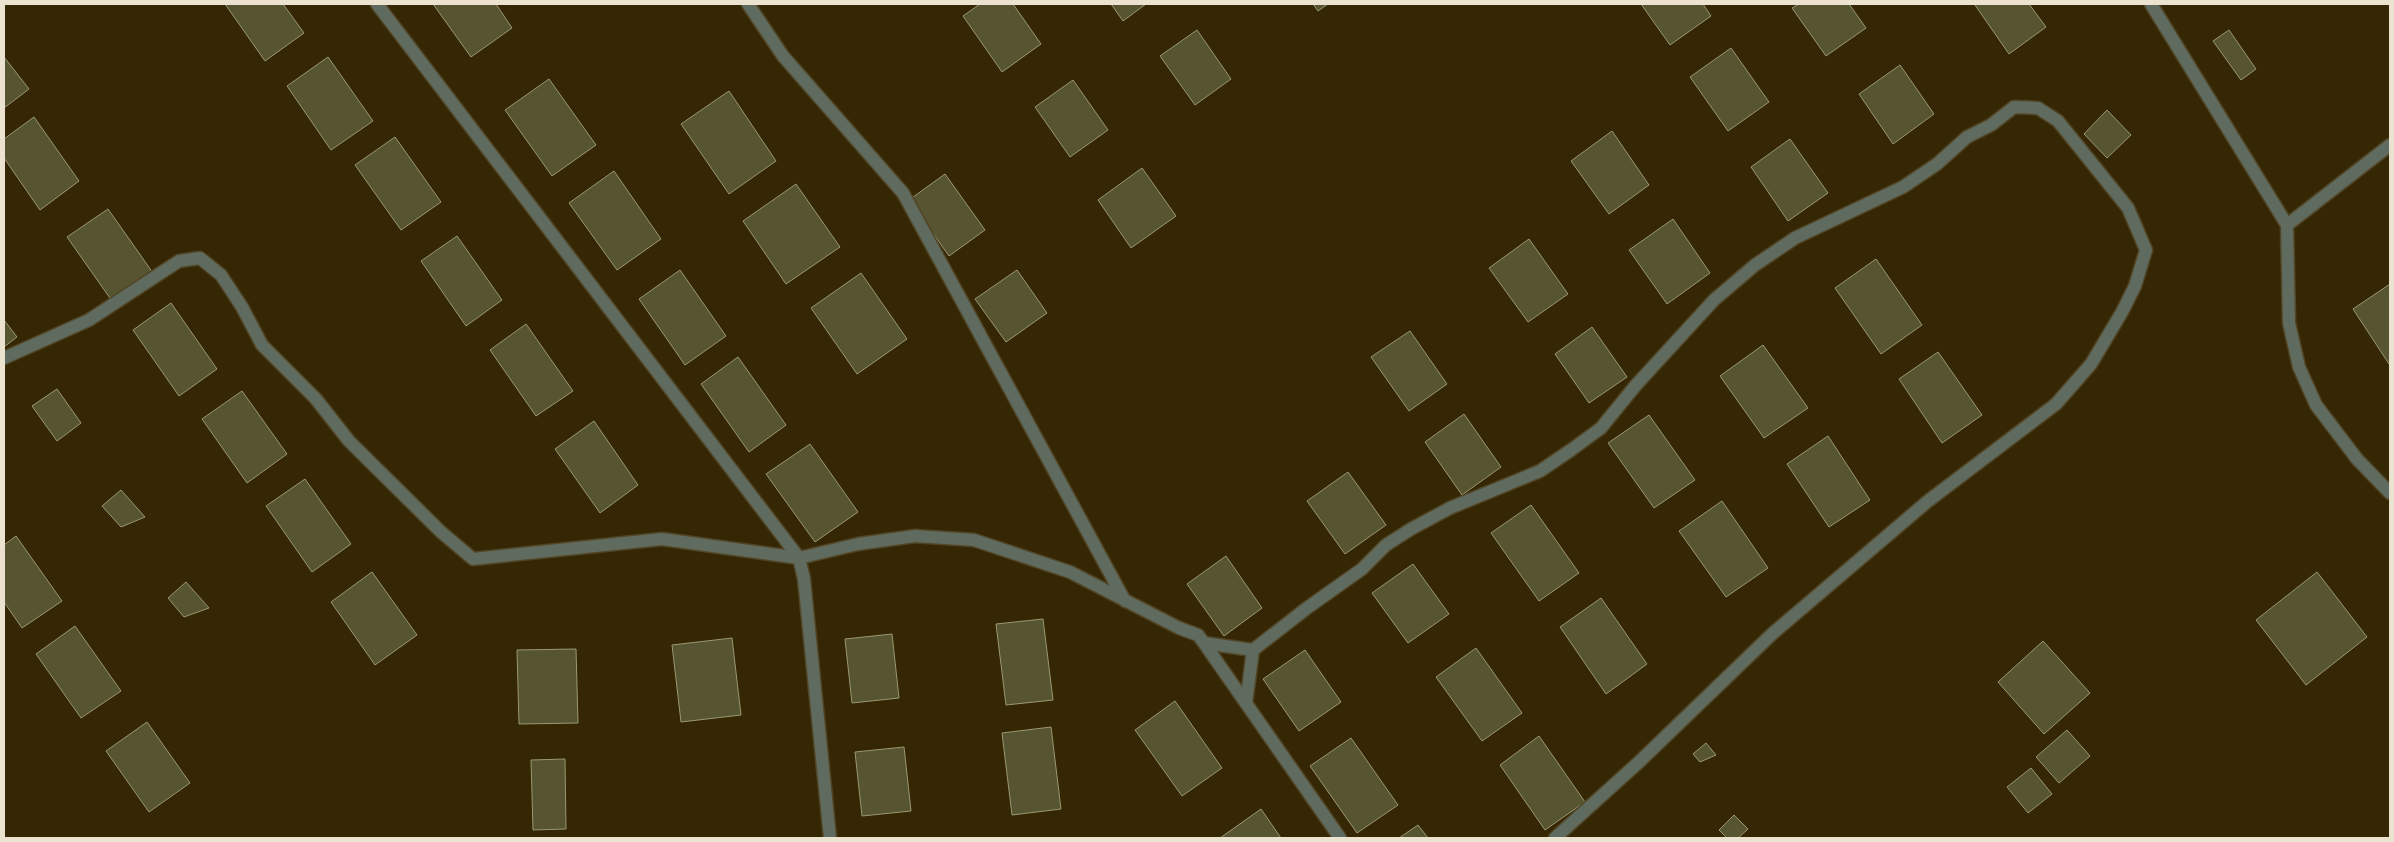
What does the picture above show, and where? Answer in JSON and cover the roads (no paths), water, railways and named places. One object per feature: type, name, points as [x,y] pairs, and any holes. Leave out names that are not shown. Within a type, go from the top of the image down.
[{"type":"street","points":[[377,4],[799,558],[804,579],[830,838]]},
{"type":"street","points":[[748,4],[784,56],[903,193],[1126,601]]},
{"type":"street","points":[[2151,4],[2287,225],[2289,323],[2299,367],[2316,405],[2357,459],[2390,493]]},
{"type":"street","points":[[1246,703],[1253,650],[1307,608],[1362,569],[1386,545],[1450,508],[1540,472],[1601,428],[1636,385],[1714,300],[1755,264],[1795,238],[1903,187],[1937,164],[1968,136],[1991,125],[2014,107],[2038,108],[2058,121],[2128,208],[2146,250],[2135,286],[2091,364],[2056,404],[1928,501],[1772,634],[1639,762],[1555,838]]},
{"type":"street","points":[[2287,225],[2390,145]]},
{"type":"street","points":[[4,358],[89,320],[179,261],[200,258],[221,275],[242,307],[262,345],[316,399],[349,441],[441,532],[473,559],[662,539],[799,558],[858,544],[915,536],[974,540],[1070,572],[1179,628],[1198,635],[1340,838]]},
{"type":"street","points":[[1204,643],[1253,650]]}]
